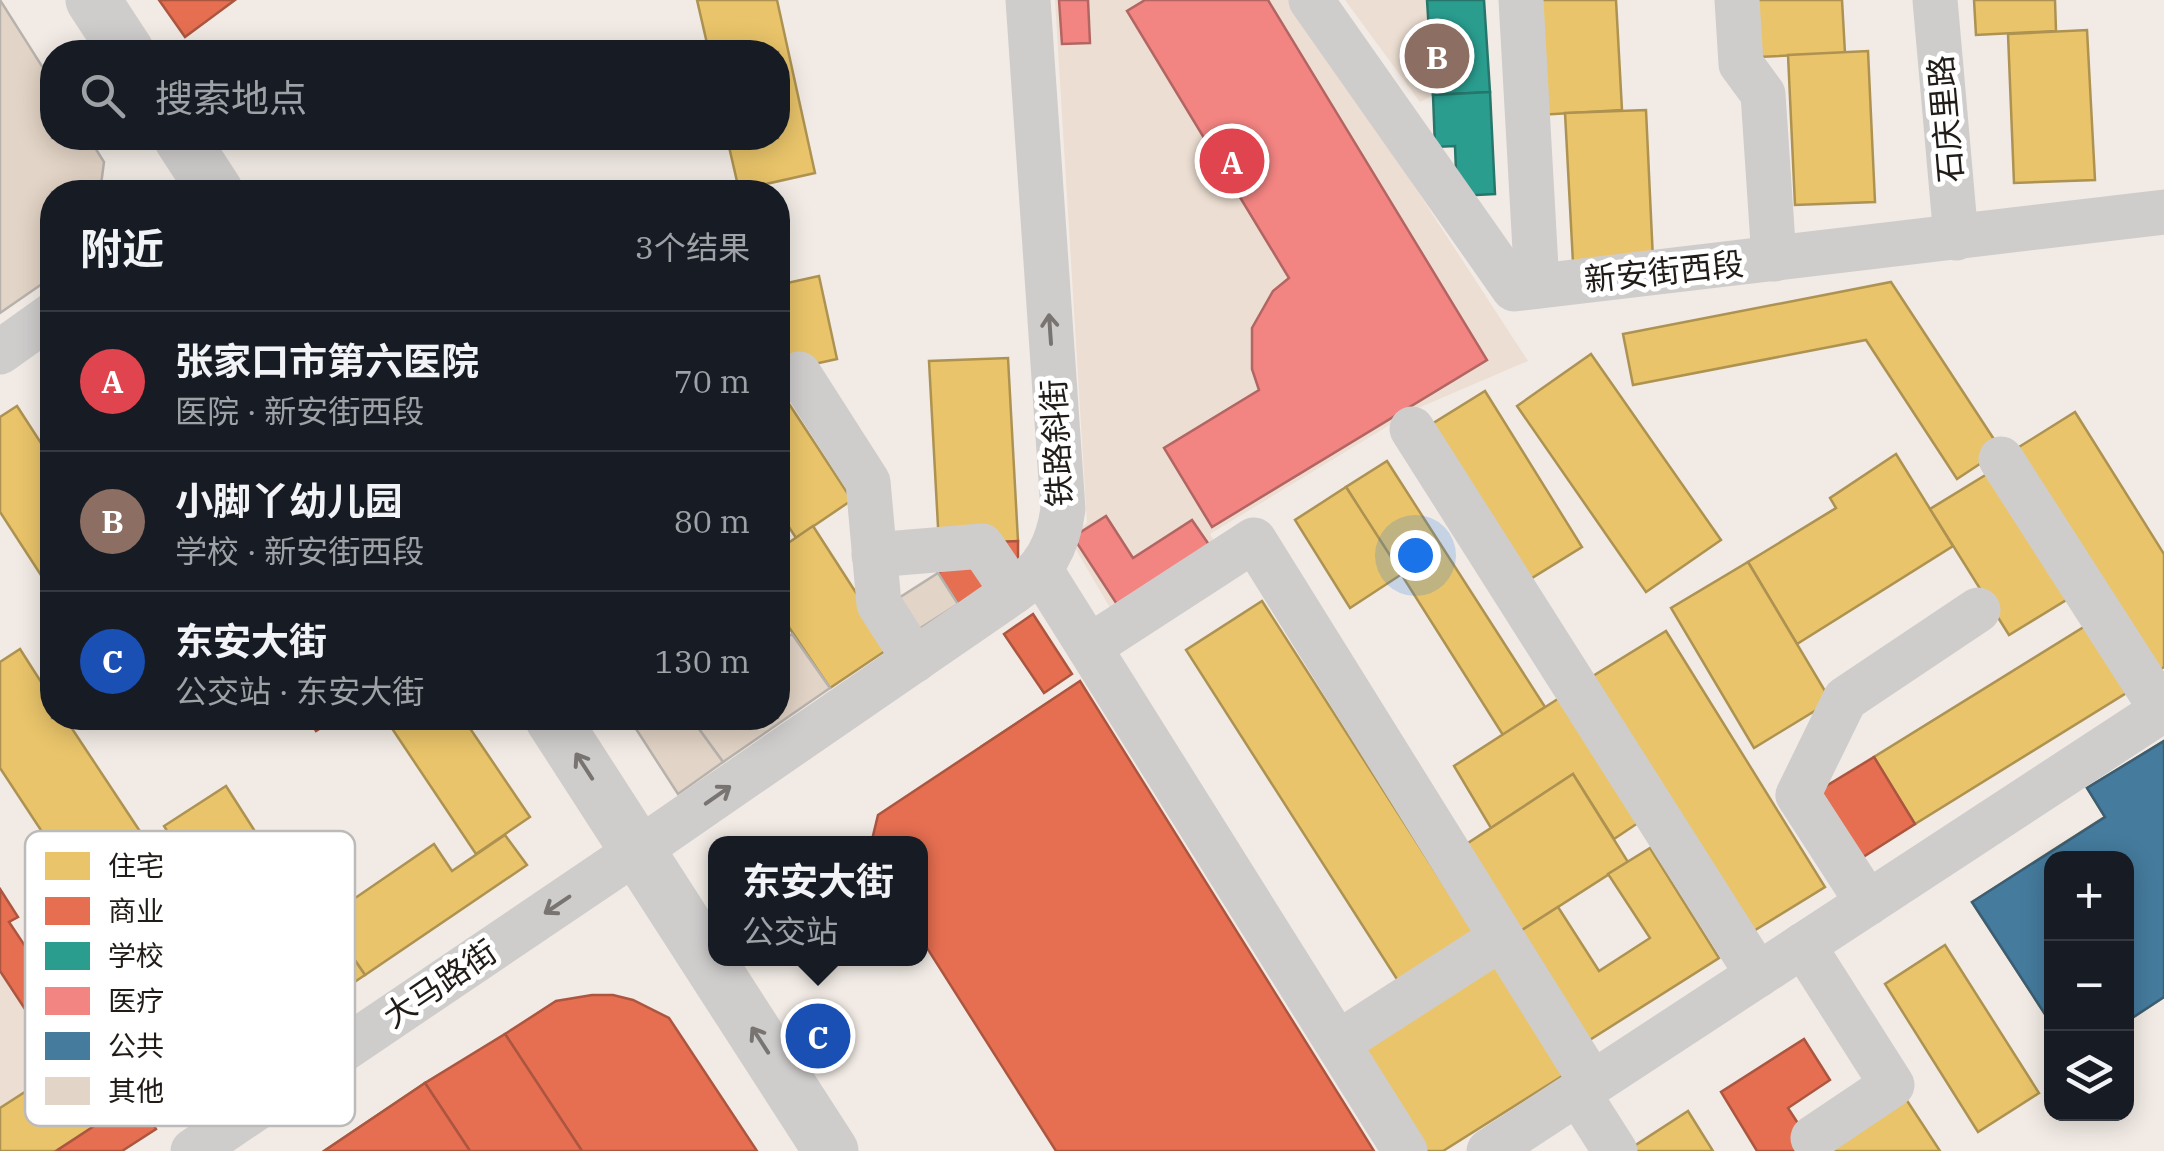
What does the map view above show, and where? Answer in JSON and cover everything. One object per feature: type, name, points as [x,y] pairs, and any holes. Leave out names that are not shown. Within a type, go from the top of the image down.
[{"type":"main road","points":[[93,0],[119,40]]},
{"type":"main road","points":[[189,150],[208,180]]},
{"type":"main road","points":[[560,730],[708,960]]},
{"type":"main road","points":[[712,966],[832,1151]]},
{"type":"street","name":"铁路斜街","points":[[1026,580],[1046,562],[1055,544],[1063,509],[1028,0]]},
{"type":"street","name":"新安街西段","points":[[1311,0],[1514,289],[2164,212]]},
{"type":"street","points":[[1521,0],[1537,286]]},
{"type":"street","points":[[1737,0],[1741,64],[1763,94],[1774,259]]},
{"type":"street","name":"石庆里路","points":[[1935,0],[1956,238]]},
{"type":"street","points":[[0,352],[40,324]]},
{"type":"street","points":[[798,374],[868,482],[878,604],[915,660]]},
{"type":"street","points":[[1412,429],[1758,975]]},
{"type":"street","points":[[1489,1151],[2163,710],[2002,459]]},
{"type":"street","points":[[1088,646],[1254,540],[1501,938],[1585,1088],[1615,1151]]},
{"type":"street","points":[[874,554],[982,546],[1026,580],[1088,646],[1405,1151]]},
{"type":"street","points":[[637,850],[1026,580]]},
{"type":"street","points":[[1868,903],[1798,795],[1844,698],[1978,610]]},
{"type":"street","name":"大马路街","points":[[355,1041],[637,850]]},
{"type":"street","points":[[1338,1043],[1501,938]]},
{"type":"street","points":[[1804,945],[1892,1085],[1812,1138]]},
{"type":"street","name":"大马路街","points":[[193,1151],[230,1126]]},
{"type":"shaded area","points":[[1055,0],[1293,0],[1528,361],[1416,409],[1210,534],[1221,552],[1116,618],[1068,536],[1087,523]]},
{"type":"shaded area","points":[[1345,0],[1484,0],[1490,92],[1433,95],[1420,102]]},
{"type":"shaded area","points":[[0,971],[25,1009],[25,1092],[0,1108]]},
{"type":"building: 住宅","points":[[697,0],[777,0],[786,40],[706,40]]},
{"type":"building: 住宅","points":[[1531,0],[1616,0],[1622,110],[1538,115]]},
{"type":"building: 住宅","points":[[1756,0],[1842,0],[1845,53],[1759,57]]},
{"type":"building: 住宅","points":[[1974,0],[2055,0],[2056,31],[1976,35]]},
{"type":"building: 住宅","points":[[2087,30],[2095,180],[2014,183],[2008,34]]},
{"type":"building: 住宅","points":[[1868,51],[1875,202],[1795,205],[1788,55]]},
{"type":"building: 住宅","points":[[790,59],[815,173],[784,180],[737,180],[730,150],[790,150]]},
{"type":"building: 住宅","points":[[1646,110],[1653,260],[1573,263],[1565,113]]},
{"type":"building: 住宅","points":[[819,276],[837,359],[790,369],[790,282]]},
{"type":"building: 住宅","points":[[1891,282],[2001,450],[1957,479],[1866,340],[1633,385],[1623,334]]},
{"type":"building: 住宅","points":[[1591,354],[1721,540],[1646,592],[1517,406]]},
{"type":"building: 住宅","points":[[1008,358],[1018,541],[939,545],[929,361]]},
{"type":"building: 住宅","points":[[1485,391],[1582,547],[1524,583],[1427,427]]},
{"type":"building: 住宅","points":[[790,405],[852,500],[796,538],[790,529]]},
{"type":"building: 住宅","points":[[17,406],[40,441],[40,574],[0,512],[0,417]]},
{"type":"building: 住宅","points":[[2075,412],[2164,554],[2164,667],[2151,676],[2011,452]]},
{"type":"building: 住宅","points":[[1896,454],[1953,546],[1797,644],[1748,562],[1836,508],[1830,498]]},
{"type":"building: 住宅","points":[[1387,461],[1545,707],[1503,735],[1346,487]]},
{"type":"building: 住宅","points":[[1997,468],[2076,594],[2009,635],[1930,509]]},
{"type":"building: 住宅","points":[[1346,487],[1402,574],[1350,608],[1295,520]]},
{"type":"building: 住宅","points":[[813,526],[891,647],[830,688],[790,629],[790,542]]},
{"type":"building: 住宅","points":[[1748,562],[1831,701],[1754,748],[1671,608]]},
{"type":"building: 住宅","points":[[1262,601],[1478,938],[1402,987],[1186,650]]},
{"type":"building: 住宅","points":[[2095,620],[2136,687],[1915,824],[1874,757]]},
{"type":"building: 住宅","points":[[1666,631],[1825,887],[1752,932],[1593,676]]},
{"type":"building: 住宅","points":[[20,649],[40,680],[40,730],[73,730],[140,831],[41,831],[0,768],[0,662]]},
{"type":"building: 住宅","points":[[1564,695],[1641,821],[1614,839],[1573,774],[1491,828],[1454,766]]},
{"type":"building: 住宅","points":[[1055,698],[1212,946],[1141,994],[982,746]]},
{"type":"building: 住宅","points":[[393,730],[471,730],[530,817],[476,854]]},
{"type":"building: 住宅","points":[[2164,741],[2164,779],[2105,817],[2087,788]]},
{"type":"building: 住宅","points":[[1573,774],[1628,862],[1519,932],[1465,845]]},
{"type":"building: 住宅","points":[[2164,779],[2164,925],[2134,944],[2134,851],[2052,851]]},
{"type":"building: 住宅","points":[[226,786],[255,831],[167,831],[164,826]]},
{"type":"building: 住宅","points":[[505,835],[527,865],[365,975],[355,960],[355,898],[434,844],[452,871]]},
{"type":"building: 住宅","points":[[1650,848],[1719,958],[1588,1041],[1519,932],[1558,907],[1599,971],[1650,938],[1608,874]]},
{"type":"building: 住宅","points":[[2044,856],[2044,1002],[2039,1005],[1972,902]]},
{"type":"building: 住宅","points":[[2164,925],[2164,997],[2134,1017],[2134,944]]},
{"type":"building: 住宅","points":[[1945,945],[2039,1093],[1978,1132],[1885,984]]},
{"type":"building: 住宅","points":[[1212,946],[1341,1151],[1241,1151],[1141,994]]},
{"type":"building: 住宅","points":[[1491,953],[1567,1073],[1443,1151],[1426,1151],[1356,1039]]},
{"type":"building: 住宅","points":[[355,960],[365,975],[355,982]]},
{"type":"building: 住宅","points":[[425,1083],[470,1151],[324,1151]]},
{"type":"building: 住宅","points":[[25,1092],[25,1126],[94,1126],[56,1151],[0,1151],[0,1108]]},
{"type":"building: 住宅","points":[[1902,1093],[1940,1151],[1816,1151]]},
{"type":"building: 住宅","points":[[1688,1111],[1713,1151],[1628,1151],[1628,1150]]},
{"type":"building: 商业","points":[[159,0],[235,0],[185,37]]},
{"type":"building: 商业","points":[[1018,541],[1018,561],[996,542]]},
{"type":"building: 商业","points":[[978,549],[997,578],[958,604],[938,573]]},
{"type":"building: 商业","points":[[1033,614],[1072,674],[1044,693],[1004,634]]},
{"type":"building: 商业","points":[[1080,681],[1374,1151],[1056,1151],[928,950],[928,836],[873,836],[878,815]]},
{"type":"building: 商业","points":[[1874,757],[1915,824],[1860,859],[1818,791]]},
{"type":"building: 商业","points":[[0,889],[18,917],[9,922],[25,946],[25,1009],[0,971]]},
{"type":"building: 商业","points":[[592,995],[633,1000],[669,1018],[757,1151],[582,1151],[505,1034],[556,1001]]},
{"type":"building: 商业","points":[[505,1034],[582,1151],[470,1151],[425,1083]]},
{"type":"building: 商业","points":[[1804,1039],[1830,1080],[1788,1108],[1816,1151],[1757,1151],[1721,1092]]},
{"type":"building: 商业","points":[[425,1083],[470,1151],[324,1151]]},
{"type":"building: 商业","points":[[94,1126],[156,1129],[122,1151],[56,1151]]},
{"type":"building: 学校","points":[[1427,0],[1484,0],[1490,92],[1433,95]]},
{"type":"building: 学校","points":[[1490,92],[1495,194],[1457,196],[1455,146],[1435,147],[1433,95]]},
{"type":"building: 医疗","points":[[1059,0],[1088,0],[1090,43],[1062,44]]},
{"type":"building: 医疗","points":[[1145,0],[1268,0],[1487,360],[1212,527],[1164,448],[1259,390],[1252,369],[1252,328],[1273,291],[1289,278],[1127,11]]},
{"type":"building: 医疗","points":[[1106,516],[1133,558],[1192,520],[1214,552],[1122,612],[1073,537]]},
{"type":"building: 公共","points":[[2164,741],[2164,997],[2134,1017],[2134,851],[2052,851],[2105,817],[2087,788]]},
{"type":"building: 公共","points":[[2044,856],[2044,1013],[1972,902]]},
{"type":"building: 其他","points":[[0,0],[40,63],[40,150],[96,150],[104,162],[102,180],[40,180],[40,285],[0,313]]},
{"type":"building: 其他","points":[[938,573],[958,604],[911,634],[891,603]]},
{"type":"building: 其他","points":[[790,635],[830,688],[790,716]]},
{"type":"building: 其他","points":[[637,730],[700,730],[723,762],[678,794]]},
{"type":"building: 其他","points":[[700,730],[769,730],[723,762]]},
{"type":"place","name":"小脚丫幼儿园","points":[[1437,56]]},
{"type":"place","name":"张家口市第六医院","points":[[1232,161]]},
{"type":"place","name":"东安大街","points":[[818,1036]]}]
